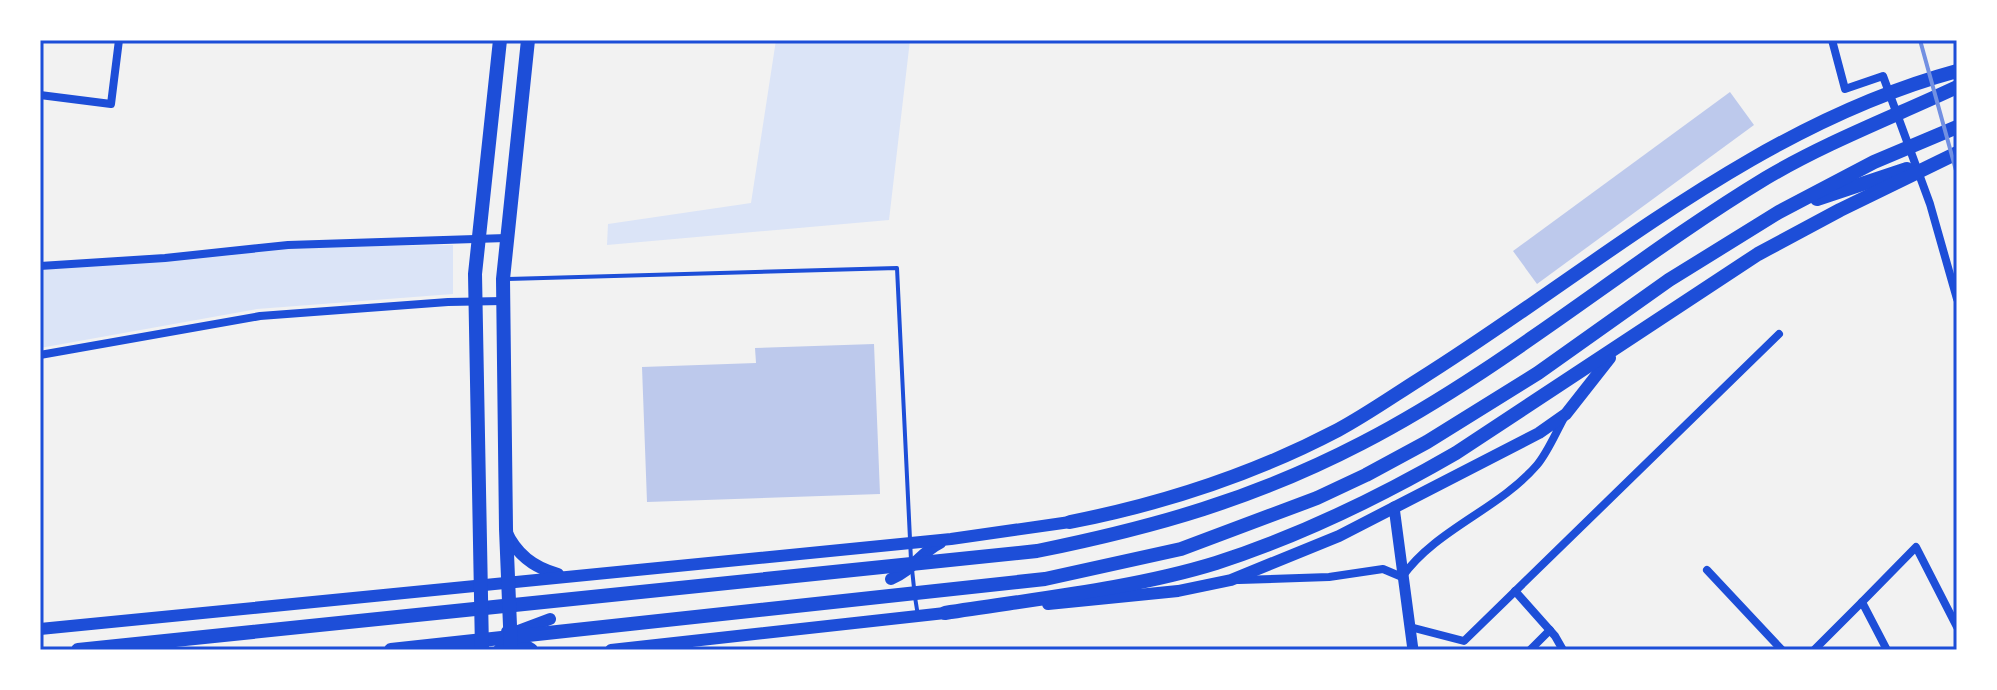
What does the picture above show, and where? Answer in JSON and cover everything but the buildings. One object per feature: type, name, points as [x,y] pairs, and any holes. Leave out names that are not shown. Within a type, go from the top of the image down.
[{"type":"main road","points":[[482,650],[484,583],[475,303],[477,238],[500,40]]},
{"type":"main road","points":[[511,643],[506,529],[503,279],[528,40]]},
{"type":"main road","points":[[40,629],[951,539],[1070,522],[1174,497],[1230,478],[1337,430],[1495,332],[1660,214],[1732,170],[1844,113],[1957,71]]},
{"type":"main road","points":[[78,650],[1037,551],[1164,523],[1269,487],[1363,443],[1436,401],[1694,223],[1769,176],[1840,139],[1957,87]]},
{"type":"main road","points":[[391,650],[1045,579],[1181,549],[1317,498],[1427,442],[1538,373],[1702,258],[1779,212],[1874,162],[1957,127]]},
{"type":"main road","points":[[1779,212],[1957,153]]},
{"type":"main road","points":[[945,613],[1153,579],[1286,539],[1404,483],[1456,453],[1758,254],[1957,153]]},
{"type":"main road","points":[[611,650],[1178,591],[1231,580],[1339,536],[1539,433],[1566,414],[1610,358]]},
{"type":"main road","points":[[506,529],[513,544],[530,561],[552,572],[569,575]]},
{"type":"main road","points":[[891,579],[912,568],[928,550],[951,539]]},
{"type":"main road","points":[[484,583],[511,643],[531,650]]},
{"type":"main road","points":[[499,650],[511,643],[522,629],[550,619]]},
{"type":"street","points":[[40,95],[111,104],[119,40]]},
{"type":"street","points":[[1832,40],[1845,89],[1883,76],[1930,204],[1957,299]]},
{"type":"street","points":[[40,266],[165,258],[288,245],[506,238]]},
{"type":"street","points":[[40,355],[260,316],[503,301]]},
{"type":"street","points":[[1410,627],[1464,641],[1779,334]]},
{"type":"street","points":[[1402,577],[1415,558],[1504,494],[1537,465],[1566,414]]},
{"type":"street","points":[[1394,507],[1413,650]]},
{"type":"street","points":[[1814,650],[1916,547],[1957,627]]},
{"type":"street","points":[[1231,580],[1329,577],[1383,569],[1402,577]]},
{"type":"street","points":[[1707,570],[1782,650]]},
{"type":"street","points":[[1515,591],[1550,630],[1563,650]]},
{"type":"street","points":[[1862,602],[1887,650]]},
{"type":"street","points":[[1530,650],[1550,630]]},
{"type":"lane","points":[[503,279],[897,268],[909,543],[918,616]]},
{"type":"shaded area","points":[[776,40],[910,40],[889,220],[607,245],[608,224],[751,203]]},
{"type":"shaded area","points":[[453,245],[453,294],[257,309],[40,348],[40,270],[303,247]]},
{"type":"railway","points":[[1920,40],[1957,174]]}]
